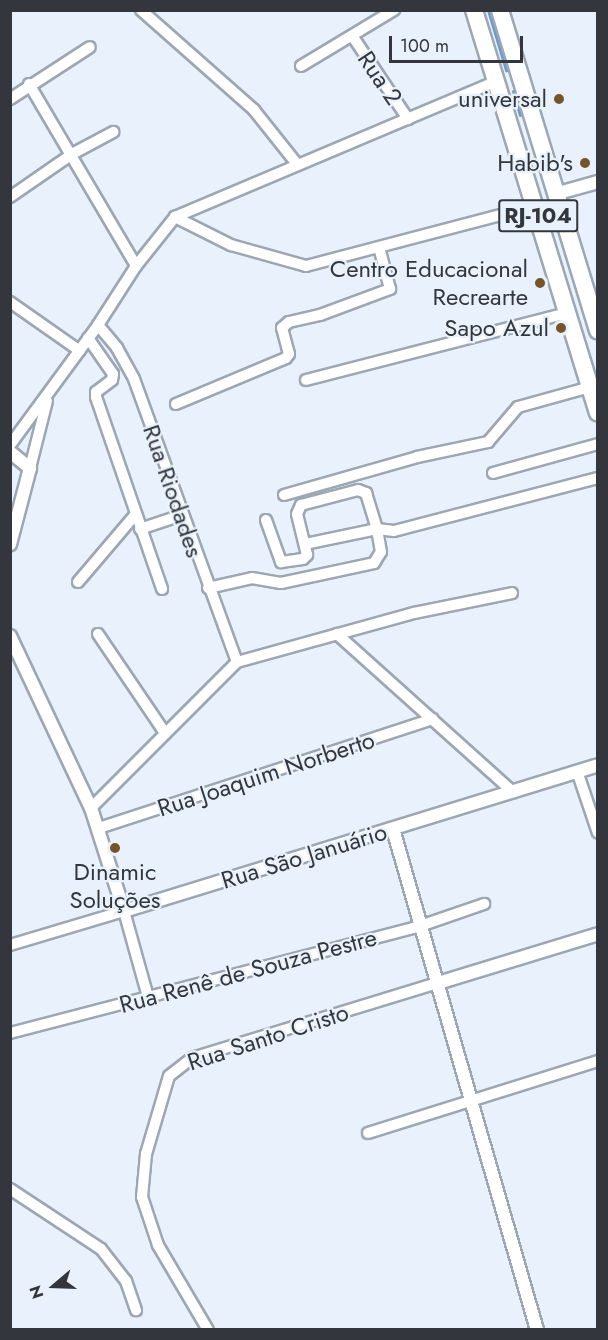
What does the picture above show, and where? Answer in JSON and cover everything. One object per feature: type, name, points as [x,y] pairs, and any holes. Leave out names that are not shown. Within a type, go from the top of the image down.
[{"type":"highway","name":"RJ-104","points":[[474,10],[597,412]]},
{"type":"highway","name":"RJ-104","points":[[500,10],[555,194],[593,302],[597,330]]},
{"type":"street","points":[[141,10],[254,110],[297,164]]},
{"type":"street","points":[[301,66],[353,37],[394,10]]},
{"type":"street","name":"Rua 2","points":[[353,37],[408,119]]},
{"type":"street","points":[[10,99],[29,84],[90,47]]},
{"type":"street","points":[[10,445],[80,351],[136,266],[175,218],[297,164],[497,81]]},
{"type":"street","points":[[29,84],[136,266]]},
{"type":"street","points":[[10,197],[72,154],[113,132]]},
{"type":"street","points":[[555,194],[597,182]]},
{"type":"street","points":[[175,218],[231,244],[298,266],[535,206]]},
{"type":"street","points":[[176,404],[288,356],[282,328],[290,322],[320,315],[390,289],[379,247]]},
{"type":"street","points":[[10,302],[80,351]]},
{"type":"street","points":[[306,380],[567,313]]},
{"type":"street","name":"Rua Riodades","points":[[98,325],[117,348],[134,379],[208,588],[237,662]]},
{"type":"street","points":[[88,338],[113,374],[112,380],[96,394],[135,515],[162,589]]},
{"type":"street","points":[[284,495],[417,457],[488,442],[518,407],[590,387]]},
{"type":"street","points":[[10,544],[48,395]]},
{"type":"street","points":[[493,473],[597,444]]},
{"type":"street","points":[[10,452],[30,468]]},
{"type":"street","points":[[305,544],[377,529],[394,531],[597,478]]},
{"type":"street","points":[[208,588],[252,578],[281,583],[374,563],[381,552],[366,493],[358,490],[301,505],[297,514],[305,544],[306,558],[281,562],[266,520]]},
{"type":"street","points":[[78,582],[135,515]]},
{"type":"street","points":[[140,529],[182,515]]},
{"type":"street","points":[[91,808],[237,662],[337,634],[512,593]]},
{"type":"street","points":[[98,634],[165,733]]},
{"type":"street","points":[[337,634],[513,792]]},
{"type":"street","points":[[10,636],[99,828],[148,997]]},
{"type":"street","name":"Rua Joaquim Norberto","points":[[99,828],[433,719]]},
{"type":"street","name":"Rua São Januário","points":[[10,945],[597,765]]},
{"type":"street","points":[[577,771],[597,833]]},
{"type":"street","points":[[393,829],[537,1329]]},
{"type":"street","name":"Rua Renê de Souza Pestre","points":[[10,1033],[420,926],[484,904]]},
{"type":"street","name":"Rua Santo Cristo","points":[[208,1329],[158,1245],[142,1197],[146,1154],[170,1076],[192,1058],[597,934]]},
{"type":"street","points":[[368,1133],[472,1098],[597,1061]]},
{"type":"street","points":[[10,1189],[101,1249],[126,1281],[136,1310]]},
{"type":"waterway","points":[[488,10],[506,70]]},
{"type":"waterway","points":[[513,91],[520,115]]},
{"type":"place","name":"universal","points":[[559,99]]},
{"type":"place","name":"Habib's","points":[[585,163]]},
{"type":"place","name":"Centro Educacional Recrearte","points":[[540,283]]},
{"type":"place","name":"Sapo Azul","points":[[561,328]]},
{"type":"place","name":"Dinamic Soluções","points":[[115,848]]}]
